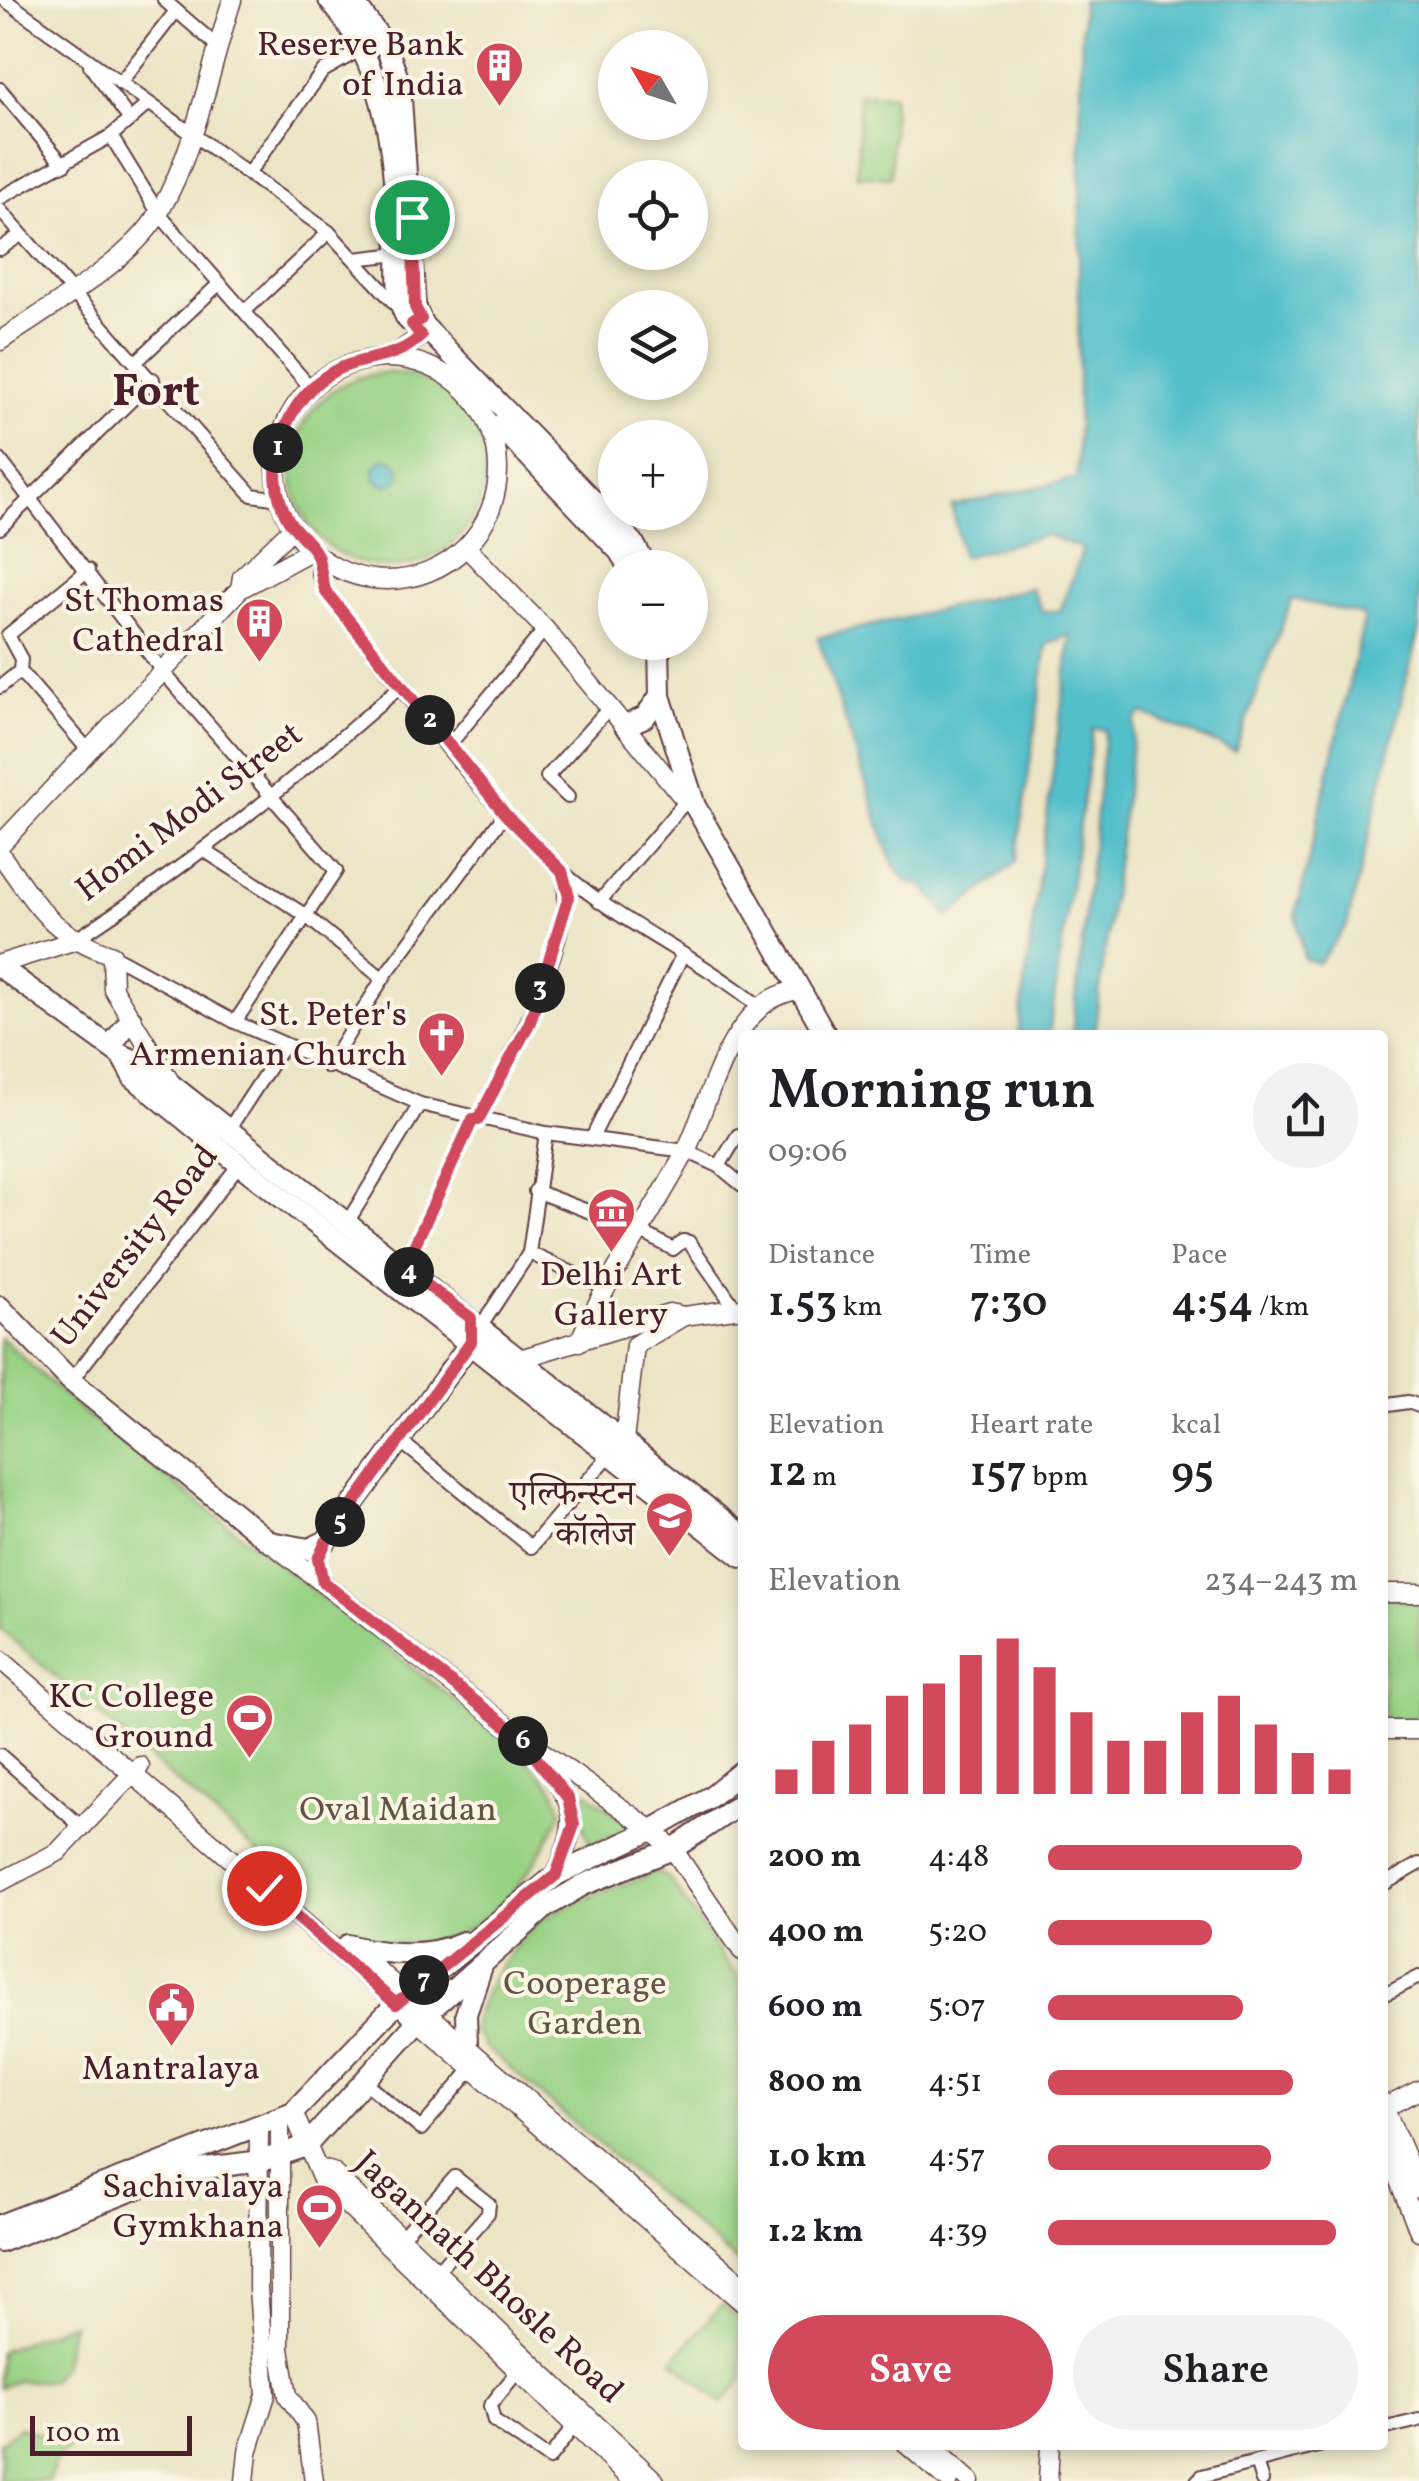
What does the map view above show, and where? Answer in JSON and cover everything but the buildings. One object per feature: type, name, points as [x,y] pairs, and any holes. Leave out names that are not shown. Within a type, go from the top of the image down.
[{"type":"main road","points":[[329,0],[363,48],[387,120],[398,254],[414,323],[448,355],[505,435],[618,550]]},
{"type":"main road","points":[[352,0],[386,46],[400,84],[414,323]]},
{"type":"main road","points":[[505,435],[633,542],[637,550]]},
{"type":"main road","points":[[659,660],[660,696],[690,803],[823,1030]]},
{"type":"main road","points":[[624,726],[645,717],[660,696]]},
{"type":"main road","points":[[0,966],[115,1051],[146,1064],[172,1085],[199,1120],[227,1132],[244,1157],[404,1268],[738,1552]]},
{"type":"main road","points":[[115,1051],[131,1019]]},
{"type":"main road","points":[[115,1051],[133,1076],[199,1120],[474,1329]]},
{"type":"main road","points":[[0,1307],[71,1381],[270,1542],[308,1550],[326,1542],[474,1329]]},
{"type":"main road","points":[[618,1447],[738,1532]]},
{"type":"main road","points":[[0,2225],[286,2115],[319,2090],[402,1999],[556,1875],[652,1830],[710,1796],[738,1774]]},
{"type":"main road","points":[[0,2242],[182,2171],[271,2159],[306,2146],[423,2017],[546,1907],[583,1885],[673,1850],[738,1807]]},
{"type":"main road","points":[[348,1945],[412,1954],[447,1950],[475,1937]]},
{"type":"main road","points":[[467,2044],[466,2014],[483,1964]]},
{"type":"street","points":[[0,341],[114,261],[159,214],[192,134],[232,0]]},
{"type":"street","points":[[6,4],[329,232],[414,323],[392,357]]},
{"type":"street","points":[[120,83],[172,4],[217,46]]},
{"type":"street","points":[[248,174],[323,71],[363,48]]},
{"type":"street","points":[[89,64],[130,120]]},
{"type":"street","points":[[0,89],[64,164]]},
{"type":"street","points":[[0,198],[111,136],[148,104]]},
{"type":"street","points":[[111,136],[159,214],[311,388]]},
{"type":"street","points":[[0,210],[252,495],[280,498]]},
{"type":"street","points":[[245,312],[329,232]]},
{"type":"street","points":[[0,249],[19,236]]},
{"type":"street","points":[[355,259],[398,254]]},
{"type":"street","points":[[136,362],[220,283]]},
{"type":"street","points":[[392,357],[421,362],[448,374],[505,435],[497,488],[486,520],[445,564],[393,580],[354,574],[315,553],[294,527],[280,498],[278,451],[290,417],[311,388],[335,371],[362,360],[392,357]]},
{"type":"street","points":[[0,528],[153,380]]},
{"type":"street","points":[[0,460],[164,673],[336,871],[234,1022]]},
{"type":"street","points":[[240,590],[242,576],[294,527]]},
{"type":"street","points":[[461,545],[545,629],[690,803],[600,902]]},
{"type":"street","points":[[0,845],[240,590],[315,553]]},
{"type":"street","points":[[315,553],[326,592],[505,814],[562,871],[600,902],[760,1007]]},
{"type":"street","points":[[88,570],[8,635],[21,660],[20,671],[89,751]]},
{"type":"street","points":[[450,744],[545,629]]},
{"type":"street","points":[[0,687],[20,671]]},
{"type":"street","name":"Homi Modi Street","points":[[0,966],[73,940],[205,850],[274,798],[402,685]]},
{"type":"street","points":[[568,798],[548,776],[609,708]]},
{"type":"street","points":[[328,1066],[383,979],[505,814]]},
{"type":"street","points":[[205,850],[305,915],[383,979]]},
{"type":"street","points":[[0,854],[48,919],[73,940],[112,955],[234,1022],[328,1066],[420,1104],[476,1120],[686,1150],[718,1166],[738,1182]]},
{"type":"street","points":[[404,1268],[476,1120],[530,1022],[569,896],[562,871]]},
{"type":"street","points":[[112,955],[113,990],[172,1085]]},
{"type":"street","points":[[592,1138],[682,956]]},
{"type":"street","points":[[746,1030],[760,1007],[796,990]]},
{"type":"street","points":[[579,1342],[603,1287],[686,1150],[716,1077],[738,1042]]},
{"type":"street","points":[[227,1132],[284,1044]]},
{"type":"street","points":[[346,1226],[420,1104]]},
{"type":"street","points":[[474,1329],[528,1253],[546,1133]]},
{"type":"street","points":[[718,1166],[738,1135]]},
{"type":"street","name":"University Road","points":[[71,1381],[244,1157]]},
{"type":"street","points":[[535,1191],[640,1231],[673,1248],[683,1241],[689,1242],[738,1306]]},
{"type":"street","points":[[528,1253],[603,1287]]},
{"type":"street","points":[[636,1345],[684,1316],[738,1309]]},
{"type":"street","points":[[503,1355],[579,1342],[630,1322],[671,1312],[684,1316]]},
{"type":"street","points":[[400,1440],[531,1547],[618,1447],[636,1345],[630,1322]]},
{"type":"street","points":[[1388,1405],[1408,1402],[1419,1406]]},
{"type":"street","points":[[270,1542],[517,1734],[652,1830],[673,1850],[738,1945]]},
{"type":"street","points":[[323,1582],[318,1559],[326,1542]]},
{"type":"street","points":[[1388,1582],[1419,1582]]},
{"type":"street","points":[[1388,1592],[1419,1593]]},
{"type":"street","points":[[0,1643],[136,1770],[423,2017],[472,2068],[738,2299]]},
{"type":"street","points":[[0,1658],[348,1945],[402,1999]]},
{"type":"street","points":[[1388,1730],[1419,1730]]},
{"type":"street","points":[[517,1734],[568,1798],[574,1825],[556,1875]]},
{"type":"street","points":[[0,1755],[84,1829]]},
{"type":"street","points":[[0,1882],[58,1852],[136,1770]]},
{"type":"street","points":[[1388,1882],[1419,1864]]},
{"type":"street","points":[[1388,1993],[1419,1977]]},
{"type":"street","points":[[423,2017],[467,2044],[738,2281]]},
{"type":"street","points":[[364,2082],[421,2129],[472,2068]]},
{"type":"street","points":[[1388,2109],[1419,2090]]},
{"type":"street","points":[[1388,2110],[1419,2101]]},
{"type":"street","points":[[244,2479],[266,2395],[258,2289],[271,2159],[286,2115]]},
{"type":"street","name":"Jagannath Bhosle Road","points":[[286,2115],[318,2168],[332,2172],[397,2242],[580,2419],[655,2481]]},
{"type":"street","points":[[1388,2118],[1419,2190]]},
{"type":"street","points":[[259,2128],[271,2159],[276,2300],[288,2396],[306,2422],[314,2481]]},
{"type":"street","points":[[1388,2153],[1417,2221]]},
{"type":"street","points":[[397,2242],[455,2177],[480,2195],[489,2204],[488,2212],[433,2276]]},
{"type":"street","points":[[524,2364],[490,2406],[494,2421],[549,2459],[580,2419],[632,2481]]},
{"type":"street","points":[[266,2395],[288,2396]]},
{"type":"street","points":[[1388,2428],[1419,2420]]},
{"type":"street","points":[[913,2450],[949,2481]]},
{"type":"street","points":[[935,2450],[970,2481]]},
{"type":"street","points":[[1048,2481],[1050,2450]]},
{"type":"street","points":[[1197,2481],[1303,2450]]},
{"type":"street","points":[[1256,2462],[1262,2481]]},
{"type":"green space","points":[[859,94],[893,95],[891,177],[857,176]]},
{"type":"green space","points":[[389,373],[426,380],[458,401],[479,433],[486,470],[479,507],[458,539],[426,560],[389,567],[352,560],[320,539],[299,507],[292,470],[299,433],[320,401],[352,380]]},
{"type":"green space","name":"Oval Maidan","points":[[0,1337],[87,1416],[509,1742],[554,1788],[562,1812],[526,1875],[505,1901],[453,1936],[423,1943],[389,1942],[351,1933],[0,1629]]},
{"type":"green space","points":[[1388,1597],[1419,1597],[1419,1723],[1388,1721]]},
{"type":"green space","points":[[561,1774],[631,1824],[633,1830],[590,1844]]},
{"type":"green space","name":"Cooperage Garden","points":[[656,1872],[669,1878],[738,1976],[738,2263],[485,2047],[473,2030],[483,1999],[511,1952],[548,1916]]},
{"type":"green space","points":[[722,2304],[738,2318],[738,2385],[722,2403],[673,2361]]},
{"type":"green space","points":[[72,2323],[62,2366],[51,2381],[17,2381],[0,2387],[0,2351]]},
{"type":"green space","points":[[20,2427],[72,2446],[57,2459],[49,2481],[0,2481],[0,2443]]},
{"type":"water","points":[[1082,0],[1419,0],[1419,628],[1347,926],[1318,963],[1304,959],[1296,914],[1364,620],[1362,615],[1292,599],[1235,751],[1142,713],[1135,721],[1095,1030],[1073,1030],[1105,730],[1093,728],[1050,1030],[1019,1030],[1071,635],[1047,644],[1016,862],[949,917],[922,885],[908,883],[892,862],[818,638],[1031,588],[1042,611],[1060,611],[1083,549],[1046,535],[962,557],[952,506],[1077,478]]},
{"type":"water","points":[[387,459],[396,463],[400,472],[396,481],[387,485],[378,481],[374,472],[378,463]]},
{"type":"place","name":"Reserve Bank of India","points":[[499,108]]},
{"type":"place","name":"St Thomas Cathedral","points":[[259,664]]},
{"type":"place","name":"St. Peter's Armenian Church","points":[[442,1078]]},
{"type":"place","name":"Delhi Art Gallery","points":[[611,1254]]},
{"type":"place","name":"एल्फिन्स्टन कॉलेज","points":[[670,1558]]},
{"type":"place","name":"KC College Ground","points":[[249,1760]]},
{"type":"place","name":"Mantralaya","points":[[171,2048]]},
{"type":"place","name":"Sachivalaya Gymkhana","points":[[319,2250]]},
{"type":"district","name":"Fort","points":[[156,393]]},
{"type":"route","points":[[264,1888],[396,2004],[556,1875],[574,1825],[568,1798],[517,1734],[323,1582],[318,1559],[326,1542],[471,1342],[471,1318],[404,1268],[473,1119],[478,1120],[530,1022],[569,896],[562,871],[505,814],[326,592],[318,573],[318,556],[287,518],[280,498],[276,475],[284,428],[311,388],[335,371],[362,360],[392,357],[421,336],[412,324],[421,319],[415,307],[412,217]]}]
